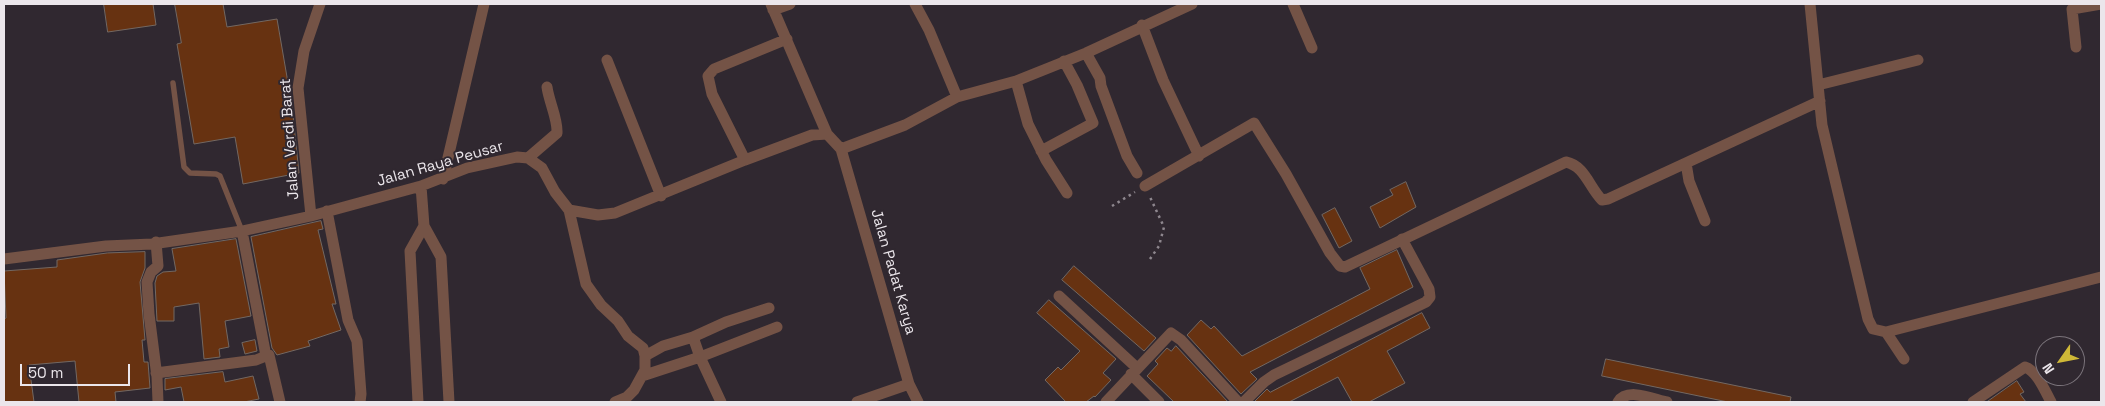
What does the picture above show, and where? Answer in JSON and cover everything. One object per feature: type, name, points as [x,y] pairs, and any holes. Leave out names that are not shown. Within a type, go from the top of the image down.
[{"type":"street","name":"Jalan Verdi Barat","points":[[311,216],[298,88],[304,51],[320,4]]},
{"type":"street","points":[[443,179],[484,4]]},
{"type":"street","points":[[790,4],[772,7],[827,134],[842,150],[905,125],[957,97],[1016,81],[1086,53],[1191,4]]},
{"type":"street","points":[[915,4],[929,30],[957,97]]},
{"type":"street","points":[[1292,4],[1312,48]]},
{"type":"street","points":[[1810,4],[1822,125],[1868,319],[1874,329],[1886,332],[2101,276]]},
{"type":"street","points":[[2076,47],[2072,9],[2101,4]]},
{"type":"street","points":[[1142,26],[1162,80],[1199,156]]},
{"type":"street","points":[[745,160],[712,94],[708,76],[714,69],[786,39]]},
{"type":"street","points":[[1086,53],[1100,78],[1101,86],[1127,156],[1138,173]]},
{"type":"street","points":[[607,60],[661,196]]},
{"type":"street","points":[[1818,85],[1918,60]]},
{"type":"street","points":[[1041,151],[1093,123],[1064,61]]},
{"type":"street","points":[[1016,81],[1028,124],[1041,151],[1067,193]]},
{"type":"street","points":[[547,87],[550,103],[558,125],[557,133],[528,158],[542,168],[555,192],[569,210],[586,284],[601,305],[618,321],[628,336],[643,348],[646,356],[645,370],[642,376],[627,397],[615,402]]},
{"type":"street","points":[[1145,186],[1254,123],[1286,174],[1330,253],[1340,266],[1345,266],[1566,162],[1577,167],[1586,176],[1602,200],[1820,101]]},
{"type":"street","points":[[569,210],[598,215],[615,213],[812,135],[827,134]]},
{"type":"street","name":"Jalan Padat Karya","points":[[842,150],[909,384],[918,402]]},
{"type":"street","name":"Jalan Raya Peusar","points":[[4,259],[242,231],[311,216],[421,186],[467,168],[516,157],[528,158]]},
{"type":"street","points":[[1686,163],[1689,181],[1704,221]]},
{"type":"street","points":[[421,186],[424,226],[441,257],[450,402]]},
{"type":"street","points":[[327,211],[348,320],[357,340],[360,402]]},
{"type":"street","points":[[418,402],[410,251],[424,226]]},
{"type":"street","points":[[242,231],[266,356],[269,356],[272,363],[280,402]]},
{"type":"street","points":[[1244,402],[1264,382],[1274,376],[1426,302],[1430,297],[1429,289],[1402,239]]},
{"type":"street","points":[[156,242],[158,268],[151,272],[147,282],[158,402]]},
{"type":"street","points":[[1059,296],[1134,371],[1160,402]]},
{"type":"street","points":[[646,356],[664,346],[694,337],[726,322],[769,308]]},
{"type":"street","points":[[753,314],[763,334]]},
{"type":"street","points":[[642,376],[700,358],[777,327]]},
{"type":"street","points":[[1886,332],[1904,359]]},
{"type":"street","points":[[1106,402],[1168,334],[1173,334],[1238,402]]},
{"type":"street","points":[[694,337],[700,358],[721,402]]},
{"type":"street","points":[[156,373],[256,360],[266,356]]},
{"type":"street","points":[[1973,402],[2025,367],[2031,370],[2051,402]]},
{"type":"street","points":[[857,402],[909,384]]},
{"type":"street","points":[[1618,402],[1628,394],[1667,402]]},
{"type":"lane","points":[[173,84],[184,167],[190,173],[220,176],[242,231]]},
{"type":"path","points":[[1112,206],[1145,186],[1164,227],[1159,246],[1150,260]]},
{"type":"building","points":[[104,4],[153,4],[156,25],[108,32]]},
{"type":"building","points":[[175,4],[223,4],[227,27],[277,19],[292,106],[299,173],[243,184],[235,137],[194,144],[177,44],[181,43]]},
{"type":"building","points":[[1406,182],[1416,207],[1380,228],[1370,207],[1393,195],[1390,190]]},
{"type":"building","points":[[1335,208],[1352,241],[1339,248],[1322,215]]},
{"type":"building","points":[[321,221],[323,229],[318,230],[336,304],[332,304],[341,330],[308,341],[310,346],[277,355],[272,348],[251,237]]},
{"type":"building","points":[[236,239],[251,316],[225,321],[229,347],[219,349],[220,357],[204,359],[199,303],[174,307],[174,321],[157,321],[155,283],[157,276],[163,272],[176,271],[172,249]]},
{"type":"building","points":[[1397,250],[1413,287],[1250,372],[1257,379],[1241,394],[1187,335],[1201,320],[1211,329],[1214,326],[1242,356],[1370,289],[1360,268]]},
{"type":"building","points":[[145,252],[145,268],[140,282],[145,340],[142,340],[144,362],[148,362],[150,388],[115,392],[116,402],[79,402],[75,361],[29,365],[34,402],[4,402],[4,319],[6,318],[4,271],[57,267],[57,260],[107,253]]},
{"type":"building","points":[[1074,266],[1156,338],[1144,351],[1062,280]]},
{"type":"building","points":[[1049,300],[1116,359],[1103,373],[1111,380],[1095,397],[1086,402],[1066,402],[1045,380],[1058,367],[1061,370],[1080,351],[1037,313]]},
{"type":"building","points":[[1422,313],[1430,328],[1387,351],[1405,383],[1369,402],[1352,402],[1338,377],[1289,402],[1254,402],[1267,389],[1270,392]]},
{"type":"building","points":[[255,340],[257,351],[245,354],[242,343]]},
{"type":"building","points":[[1176,346],[1228,402],[1174,402],[1147,376],[1158,364],[1155,361],[1167,348],[1171,351]]},
{"type":"building","points":[[1606,359],[1791,397],[1790,402],[1728,402],[1602,376]]},
{"type":"building","points":[[223,372],[225,382],[253,376],[259,399],[244,402],[184,402],[181,387],[165,390],[165,379]]},
{"type":"building","points":[[2017,381],[2024,392],[2020,394],[2026,402],[1987,402]]}]
